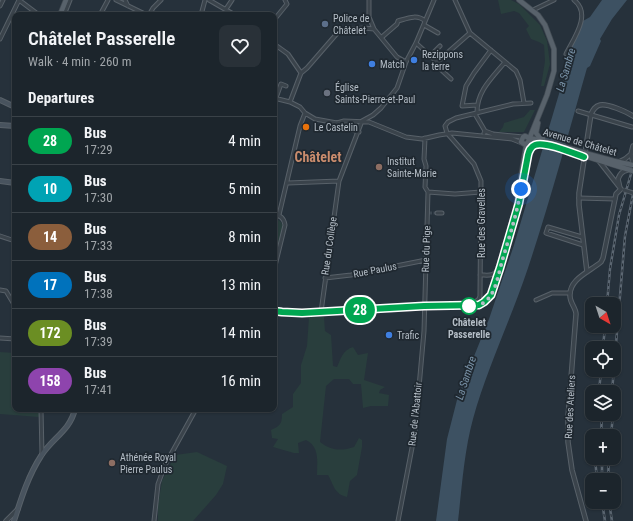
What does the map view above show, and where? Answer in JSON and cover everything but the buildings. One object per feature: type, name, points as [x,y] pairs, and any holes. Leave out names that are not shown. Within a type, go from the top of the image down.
[{"type":"main road","points":[[61,12],[66,0]]},
{"type":"main road","points":[[514,219],[526,147],[550,84],[554,61],[554,49],[543,20],[533,10],[519,0]]},
{"type":"main road","points":[[0,100],[12,105]]},
{"type":"main road","points":[[522,143],[521,140],[523,136],[526,134],[542,105]]},
{"type":"main road","points":[[277,311],[302,313],[424,306],[479,305],[484,302],[491,295],[502,260],[514,219],[529,151],[534,145],[543,141],[536,131],[542,105]]},
{"type":"main road","points":[[0,125],[12,126]]},
{"type":"main road","name":"Avenue de Châtelet","points":[[523,136],[527,136],[528,141]]},
{"type":"main road","name":"Avenue de Châtelet","points":[[522,143],[524,144],[528,141],[543,141],[567,149]]},
{"type":"main road","name":"Avenue de Châtelet","points":[[543,141],[599,161],[632,166]]},
{"type":"main road","name":"Avenue de Châtelet","points":[[588,156],[632,166]]},
{"type":"main road","points":[[0,181],[12,183]]},
{"type":"main road","points":[[14,521],[29,478],[42,455],[73,419],[74,412]]},
{"type":"street","points":[[0,6],[3,0]]},
{"type":"street","points":[[13,12],[19,0],[35,12]]},
{"type":"street","points":[[65,12],[70,0]]},
{"type":"street","points":[[102,12],[108,0]]},
{"type":"street","points":[[116,0],[141,12]]},
{"type":"street","points":[[124,0],[128,6]]},
{"type":"street","points":[[150,12],[161,0]]},
{"type":"street","points":[[202,12],[205,0]]},
{"type":"street","points":[[209,0],[230,12]]},
{"type":"street","points":[[226,9],[232,0]]},
{"type":"street","points":[[277,16],[287,4],[285,0]]},
{"type":"street","points":[[369,0],[369,17],[374,29],[396,56],[406,62]]},
{"type":"street","points":[[277,99],[300,106],[306,113],[315,119],[337,123],[344,121],[362,121],[373,115],[381,108],[397,88],[406,62],[416,43],[434,0]]},
{"type":"street","points":[[456,0],[470,33],[516,71],[520,80],[524,104]]},
{"type":"street","points":[[533,10],[554,0]]},
{"type":"street","points":[[566,54],[582,20],[582,10],[578,3],[574,0]]},
{"type":"street","points":[[0,38],[12,14]]},
{"type":"street","points":[[382,37],[397,24],[398,21],[415,17],[421,17],[424,23],[438,33]]},
{"type":"street","points":[[290,102],[301,73],[340,30],[364,28],[374,29]]},
{"type":"street","points":[[437,62],[470,33]]},
{"type":"street","points":[[416,43],[437,62],[436,66],[451,79]]},
{"type":"street","points":[[277,46],[288,54],[301,73]]},
{"type":"street","points":[[430,56],[440,46]]},
{"type":"street","points":[[477,105],[462,106],[466,86],[491,50]]},
{"type":"street","points":[[482,136],[485,131],[476,113],[478,99],[485,87],[505,62]]},
{"type":"street","points":[[277,93],[281,84],[286,86]]},
{"type":"street","points":[[447,133],[445,126],[448,122],[456,118],[513,104],[531,103]]},
{"type":"street","points":[[587,272],[582,237],[579,198],[591,114],[596,107],[605,105],[633,116]]},
{"type":"street","points":[[578,111],[632,127]]},
{"type":"street","points":[[277,258],[285,225],[284,219],[279,215],[288,183],[300,126],[306,113]]},
{"type":"street","name":"Rue du Collège","points":[[321,312],[339,181],[362,121]]},
{"type":"street","name":"Avenue de Châtelet","points":[[362,121],[369,122],[406,137],[422,139],[447,133],[512,139],[522,143]]},
{"type":"street","points":[[337,123],[342,127],[359,132]]},
{"type":"street","name":"Avenue de Châtelet","points":[[485,131],[493,134],[523,136]]},
{"type":"street","name":"Rue des Gravelles","points":[[447,133],[474,164],[481,181],[480,299],[474,303],[456,306]]},
{"type":"street","name":"Rue du Pige","points":[[424,306],[428,213],[428,192],[425,187],[425,138]]},
{"type":"street","points":[[622,189],[618,179],[620,174],[632,166],[631,154],[633,146]]},
{"type":"street","points":[[618,162],[631,154]]},
{"type":"street","points":[[599,161],[622,189],[633,193]]},
{"type":"street","points":[[288,183],[339,181]]},
{"type":"street","points":[[536,300],[552,293],[570,294],[573,283],[601,262],[616,194],[622,189]]},
{"type":"street","points":[[428,192],[455,194],[481,192]]},
{"type":"street","points":[[579,198],[616,199]]},
{"type":"street","points":[[437,213],[442,213]]},
{"type":"street","points":[[582,237],[548,227],[546,233],[583,245]]},
{"type":"street","points":[[564,239],[566,232]]},
{"type":"street","points":[[0,236],[12,240]]},
{"type":"street","name":"Rue Paulus","points":[[325,278],[351,275],[426,260]]},
{"type":"street","points":[[480,274],[489,276],[495,274],[502,260]]},
{"type":"street","points":[[0,290],[6,291],[12,301]]},
{"type":"street","name":"Rue des Ateliers","points":[[570,294],[576,314],[568,417],[568,442],[572,470],[586,521]]},
{"type":"street","name":"Rue de l'Abattoir","points":[[398,521],[415,432],[424,331],[424,306]]},
{"type":"street","points":[[0,338],[12,339]]},
{"type":"street","points":[[41,412],[42,455]]},
{"type":"street","points":[[154,521],[158,484],[165,465],[194,412]]},
{"type":"street","points":[[6,521],[18,509]]},
{"type":"green space","points":[[498,0],[511,0],[519,4],[540,25],[547,41],[550,64],[544,86],[541,86],[545,61],[544,45],[531,39],[526,29],[529,26],[519,13],[514,11],[501,14]]},
{"type":"green space","points":[[530,110],[535,110],[524,132],[499,132],[504,123],[524,117]]},
{"type":"green space","points":[[277,219],[283,226],[277,251]]},
{"type":"green space","points":[[309,317],[324,317],[325,331],[331,335],[333,366],[337,367],[345,352],[350,348],[353,347],[358,355],[368,353],[364,380],[385,387],[380,390],[379,393],[389,395],[388,406],[371,406],[363,408],[361,384],[353,384],[349,379],[334,379],[326,386],[320,442],[332,449],[341,450],[354,447],[359,438],[362,440],[357,475],[350,481],[347,497],[339,494],[328,475],[317,475],[316,451],[314,447],[306,440],[298,443],[299,453],[273,447],[278,439],[272,438],[271,430],[280,424],[282,414],[293,407],[293,394],[301,383],[301,365],[307,346]]},
{"type":"green space","points":[[0,352],[12,353],[12,412],[39,412],[39,417],[0,414]]},
{"type":"green space","points":[[197,452],[227,466],[223,484],[216,495],[193,521],[158,521],[158,505],[162,481],[175,455]]},
{"type":"water","name":"La Sambre","points":[[602,0],[627,0],[612,19],[600,39],[601,41],[590,66],[587,68],[528,268],[479,400],[467,444],[458,521],[436,521],[447,439],[458,396],[489,319],[514,245],[567,67],[565,60],[583,21],[590,17]]},
{"type":"tunnel","points":[[429,213],[437,213]]},
{"type":"railway","points":[[608,297],[610,269],[619,215],[633,167]]},
{"type":"railway","points":[[613,385],[625,236],[633,194]]},
{"type":"railway","points":[[604,333],[604,341]]},
{"type":"railway","points":[[600,377],[600,385]]},
{"type":"railway","points":[[601,429],[602,421]]},
{"type":"railway","points":[[612,421],[612,429]]},
{"type":"railway","points":[[596,465],[596,473]]},
{"type":"railway","points":[[602,465],[602,473]]},
{"type":"railway","points":[[608,473],[609,465]]},
{"type":"railway","points":[[603,509],[605,521]]},
{"type":"railway","points":[[610,509],[612,521]]},
{"type":"bus line","name":"28","points":[[277,311],[302,313],[424,306],[479,305],[491,295],[496,281],[519,203],[528,155],[531,148],[534,145],[542,144],[584,157]]},
{"type":"place","name":"Police de Châtelet","points":[[325,24]]},
{"type":"place","name":"Rezippons la terre","points":[[414,60]]},
{"type":"place","name":"Match","points":[[372,64]]},
{"type":"place","name":"Église Saints-Pierre-et-Paul","points":[[327,93]]},
{"type":"place","name":"Le Castelin","points":[[306,127]]},
{"type":"place","name":"Institut Sainte-Marie","points":[[379,167]]},
{"type":"place","name":"Châtelet Passerelle","points":[[469,306]]},
{"type":"place","name":"Trafic","points":[[389,335]]},
{"type":"place","name":"Athénée Royal Pierre Paulus","points":[[112,463]]},
{"type":"district","name":"Châtelet","points":[[318,157]]},
{"type":"route","points":[[469,306],[479,305],[491,295],[519,203],[521,189]]}]
